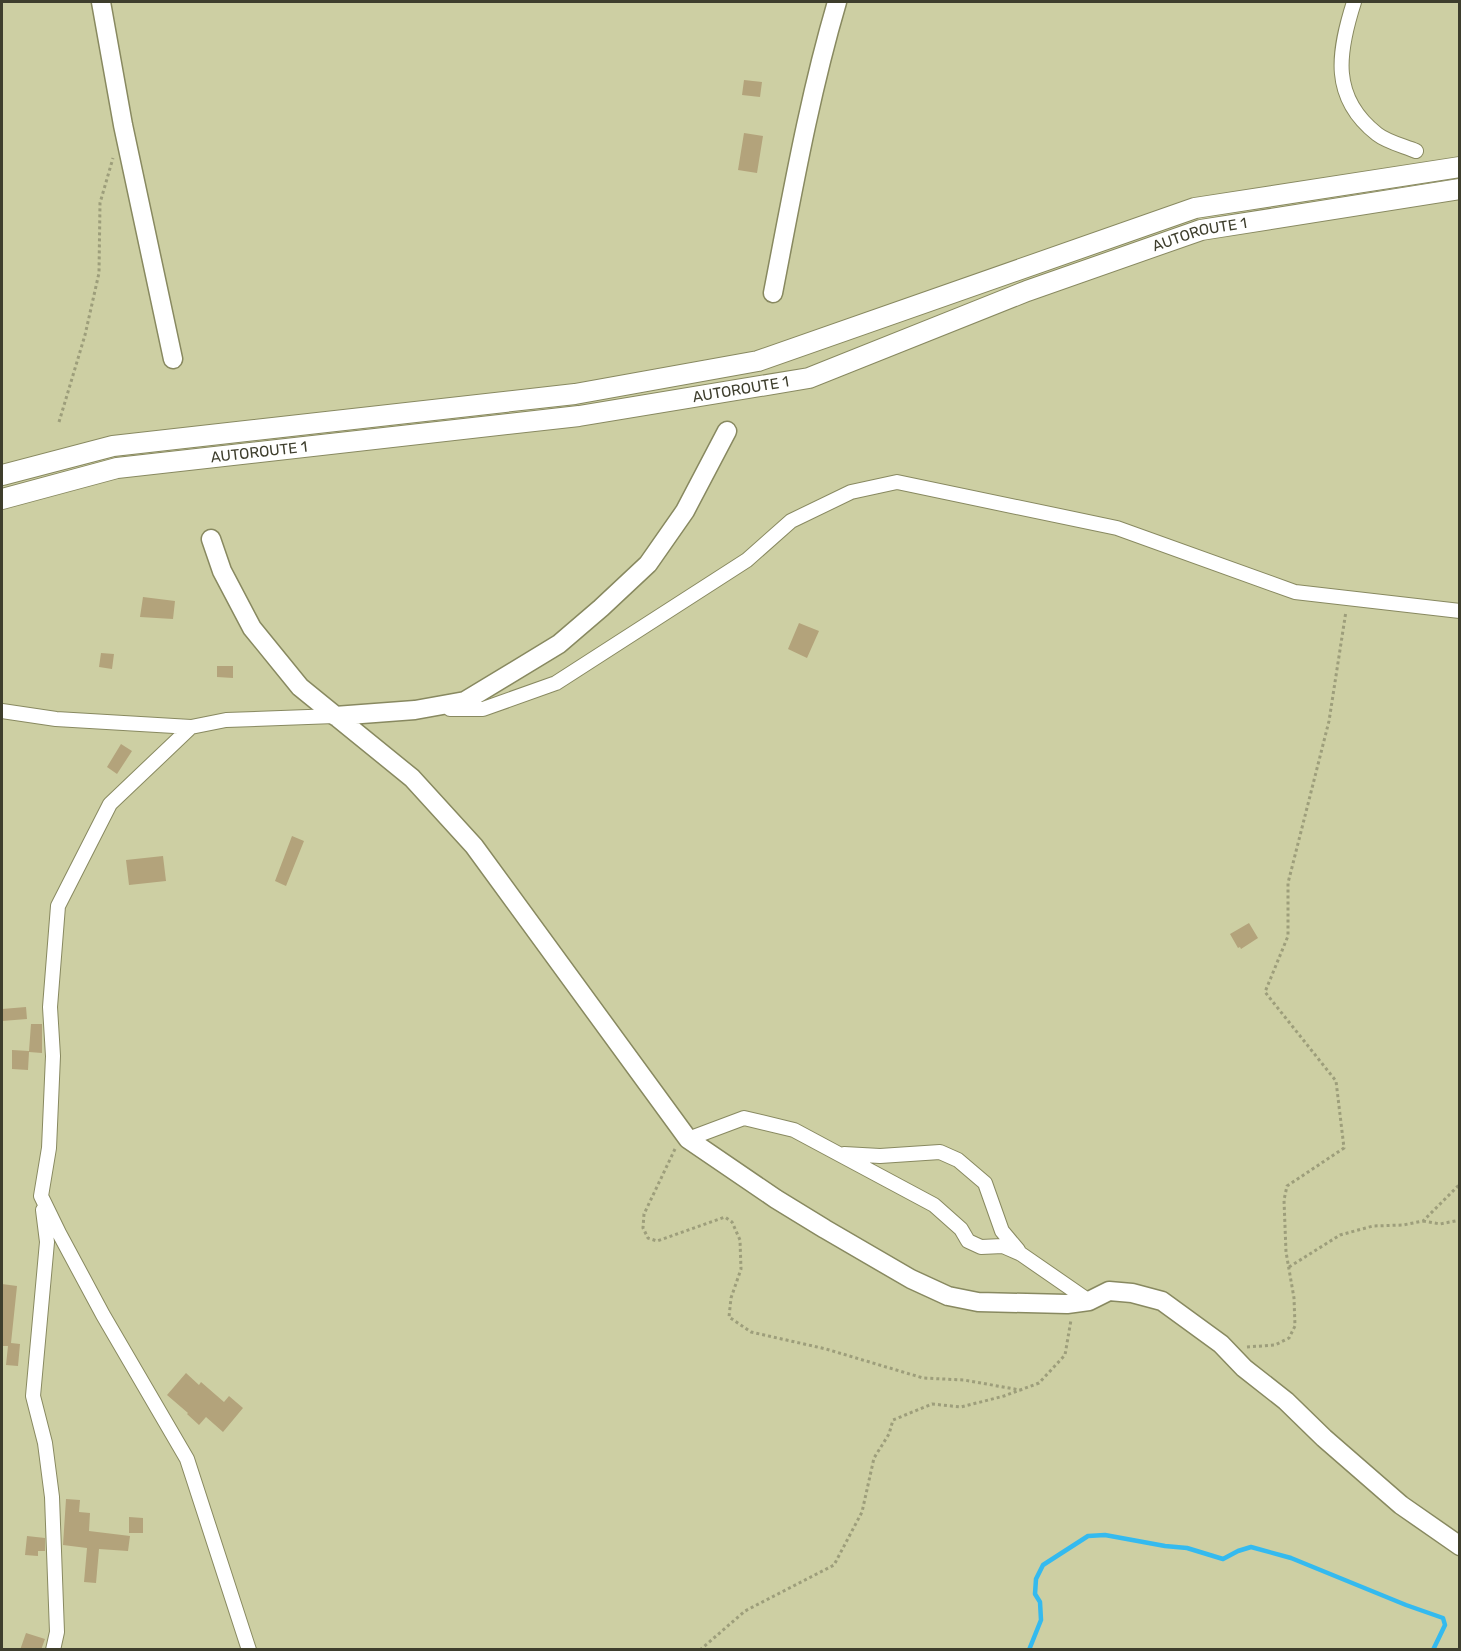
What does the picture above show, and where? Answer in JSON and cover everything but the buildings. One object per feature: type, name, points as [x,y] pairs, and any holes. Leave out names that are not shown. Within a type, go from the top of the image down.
[{"type":"main road","name":"AUTOROUTE 1","points":[[2,475],[112,446],[575,394],[758,361],[1196,208],[1460,167]]},
{"type":"main road","name":"AUTOROUTE 1","points":[[2,499],[117,468],[579,416],[809,378],[1027,291],[1201,230],[1460,189]]},
{"type":"street","points":[[101,2],[123,125],[173,359]]},
{"type":"street","points":[[773,293],[802,138],[823,49],[837,2]]},
{"type":"street","points":[[1354,2],[1340,61],[1344,87],[1350,103],[1379,135],[1416,151]]},
{"type":"street","points":[[415,710],[465,701],[559,644],[601,608],[648,564],[685,511],[727,431]]},
{"type":"street","points":[[2,711],[56,719],[190,727],[226,720],[415,710],[483,709],[556,683],[747,560],[790,521],[851,492],[897,482],[1117,528],[1295,592],[1460,611]]},
{"type":"street","points":[[210,539],[222,571],[252,628],[300,687],[412,778],[474,846],[688,1138],[825,1230],[911,1280],[948,1296],[978,1302],[1081,1302],[1109,1291],[1132,1293],[1162,1301],[1221,1344],[1244,1368],[1286,1401],[1324,1438],[1401,1505],[1460,1546]]},
{"type":"street","points":[[53,1650],[57,1632],[52,1497],[45,1443],[33,1396],[47,1242],[41,1196],[49,1148],[53,1056],[50,1007],[58,906],[110,804],[190,727]]},
{"type":"street","points":[[688,1138],[744,1118],[794,1130],[934,1206],[961,1229],[968,1241],[981,1247],[1003,1246],[1021,1254]]},
{"type":"street","points":[[840,1154],[880,1156],[940,1152],[958,1160],[985,1183],[1002,1231],[1021,1254],[1081,1302]]},
{"type":"street","points":[[41,1196],[103,1315],[187,1459],[249,1650]]},
{"type":"path","points":[[59,422],[85,335],[99,273],[100,203],[113,158]]},
{"type":"path","points":[[1221,1344],[1261,1347],[1275,1345],[1290,1338],[1295,1326],[1294,1298],[1286,1252],[1284,1200],[1287,1186],[1344,1148],[1336,1081],[1265,992],[1288,936],[1288,884],[1329,721],[1348,598]]},
{"type":"path","points":[[688,1138],[678,1145],[654,1192],[644,1214],[643,1228],[648,1238],[657,1241],[689,1231],[713,1220],[725,1217],[732,1222],[740,1240],[741,1269],[731,1298],[729,1317],[751,1332],[826,1349],[922,1378],[964,1380],[1020,1390]]},
{"type":"path","points":[[1423,1221],[1460,1184]]},
{"type":"path","points":[[1289,1267],[1340,1235],[1373,1226],[1403,1225],[1423,1221],[1440,1224],[1460,1220]]},
{"type":"path","points":[[700,1650],[746,1611],[834,1564],[862,1512],[874,1458],[889,1434],[893,1420],[932,1404],[961,1407],[1039,1383],[1065,1355],[1081,1302]]},
{"type":"waterway","points":[[1029,1650],[1041,1620],[1040,1602],[1035,1594],[1036,1579],[1043,1565],[1088,1536],[1105,1535],[1187,1548],[1223,1559],[1251,1547],[1291,1558],[1443,1618],[1445,1625],[1433,1650]]}]
